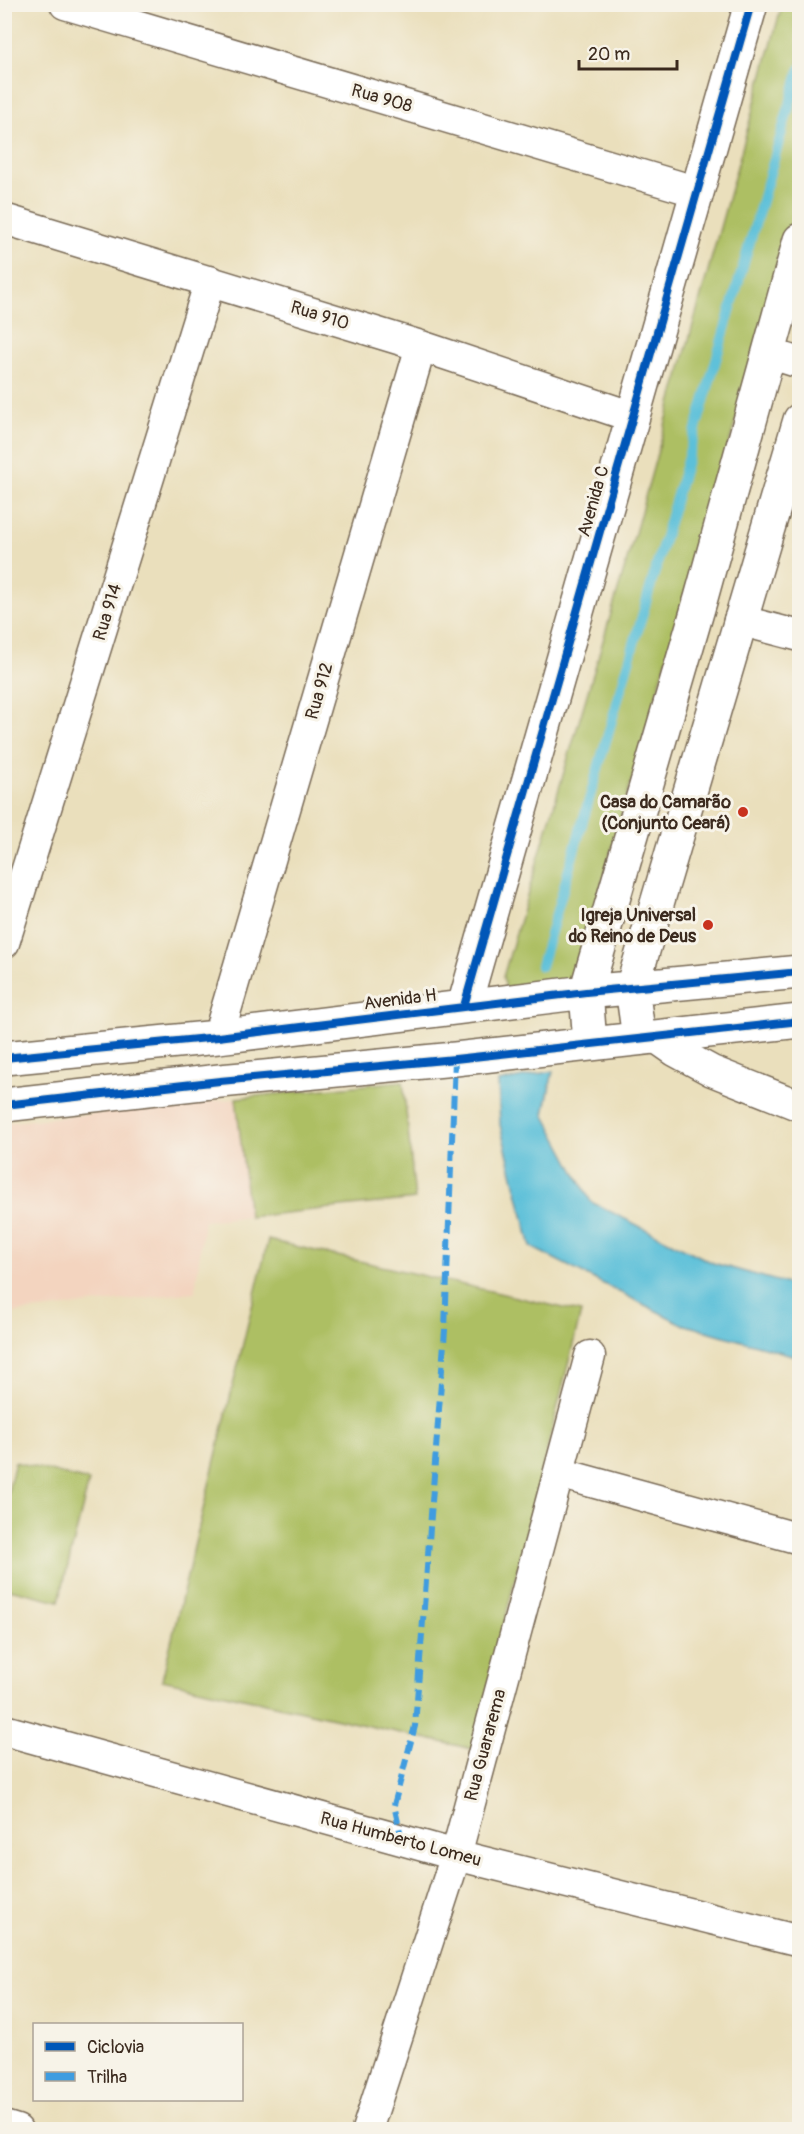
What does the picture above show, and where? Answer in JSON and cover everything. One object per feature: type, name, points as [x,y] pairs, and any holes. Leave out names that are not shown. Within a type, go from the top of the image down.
[{"type":"street","name":"Rua 908","points":[[65,4],[698,192]]},
{"type":"street","name":"Avenida C","points":[[464,1006],[751,4]]},
{"type":"street","name":"Rua 910","points":[[4,219],[420,345],[633,417]]},
{"type":"street","points":[[590,1043],[586,992],[701,598],[800,240]]},
{"type":"street","name":"Rua 914","points":[[4,943],[210,281]]},
{"type":"street","name":"Rua 912","points":[[218,1037],[420,345]]},
{"type":"street","points":[[768,352],[800,363]]},
{"type":"street","points":[[800,420],[632,988],[647,1038],[712,1071],[800,1106]]},
{"type":"street","points":[[739,620],[800,636]]},
{"type":"street","name":"Avenida H","points":[[4,1058],[218,1037],[586,992],[800,972]]},
{"type":"street","points":[[4,1105],[800,1022]]},
{"type":"street","name":"Rua Guararema","points":[[368,2130],[456,1855],[590,1356]]},
{"type":"street","points":[[559,1473],[800,1539]]},
{"type":"street","name":"Rua Humberto Lomeu","points":[[4,1730],[456,1855],[800,1941]]},
{"type":"street","points":[[4,2126],[17,2130]]},
{"type":"shaded area","points":[[403,1081],[415,1199],[204,1221],[195,1292],[5,1314],[4,1123]]},
{"type":"green space","points":[[782,5],[799,5],[799,202],[572,986],[507,992],[503,977],[635,533]]},
{"type":"green space","points":[[403,1081],[415,1199],[249,1217],[236,1098]]},
{"type":"green space","points":[[268,1240],[581,1312],[473,1749],[162,1680]]},
{"type":"green space","points":[[15,1462],[89,1481],[59,1601],[5,1588],[5,1504]]},
{"type":"water","points":[[553,1071],[544,1114],[591,1202],[713,1263],[799,1287],[799,1357],[682,1324],[531,1247],[500,1125],[498,1082]]},
{"type":"waterway","points":[[541,966],[800,69]]},
{"type":"marked path","points":[[402,1840],[394,1805],[415,1726],[445,1330],[455,1059]]},
{"type":"cycle path","points":[[464,1006],[751,4]]},
{"type":"cycle path","points":[[4,1058],[218,1037],[586,992],[800,972]]},
{"type":"cycle path","points":[[4,1105],[800,1021]]},
{"type":"place","name":"Casa do Camarão (Conjunto Ceará)","points":[[743,812]]},
{"type":"place","name":"Igreja Universal do Reino de Deus","points":[[708,925]]}]
